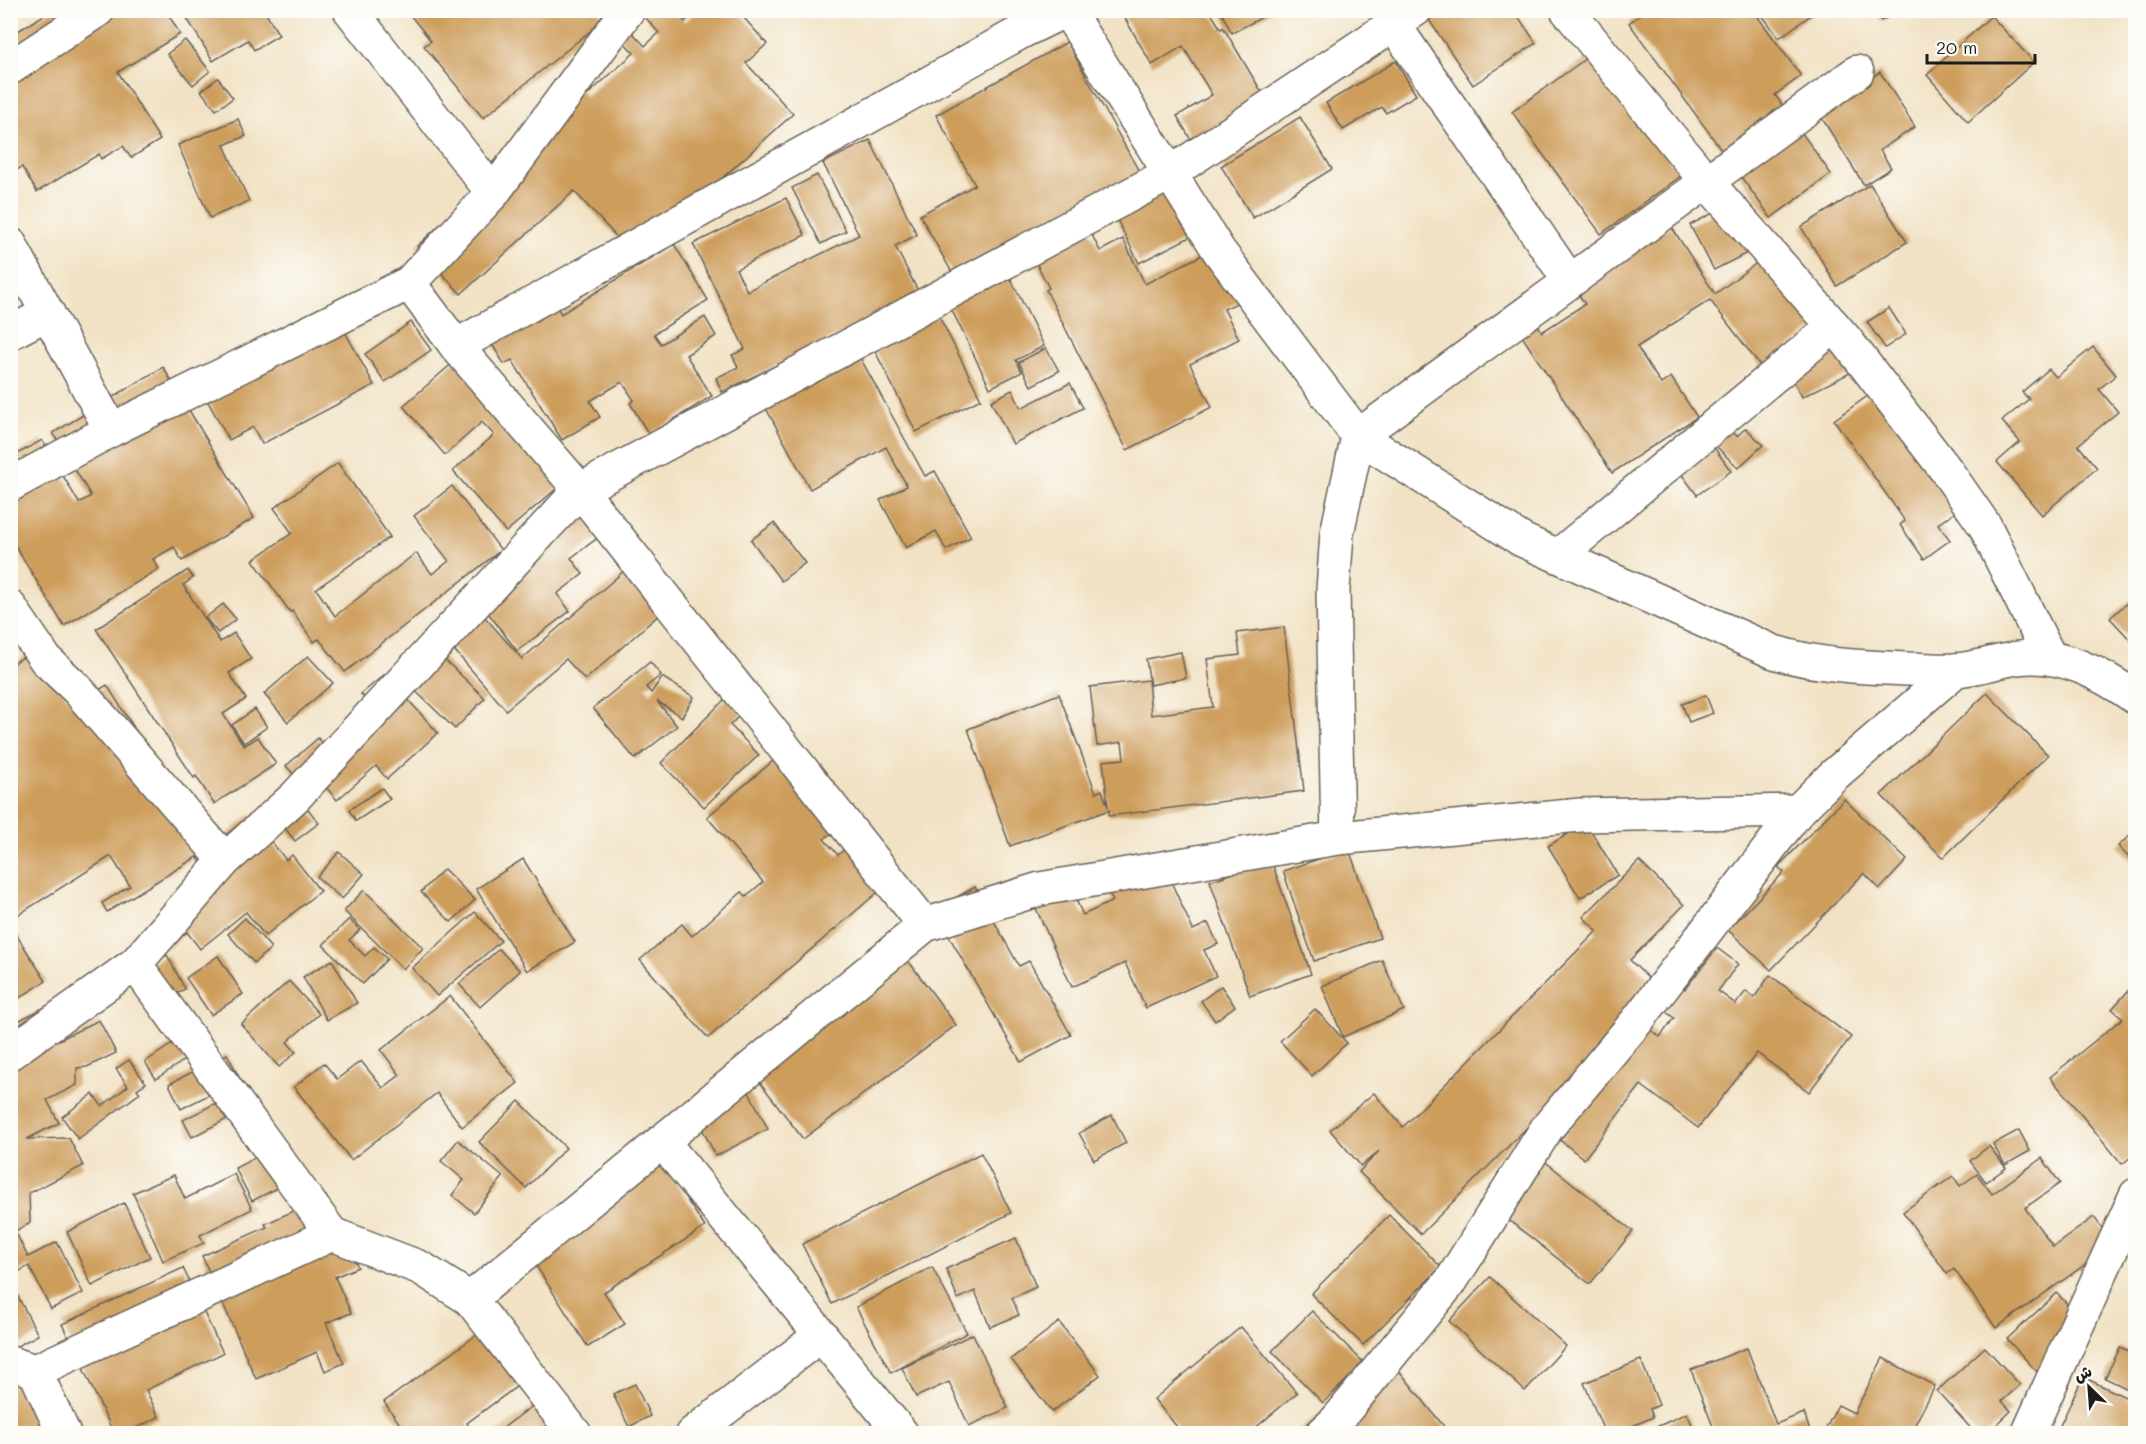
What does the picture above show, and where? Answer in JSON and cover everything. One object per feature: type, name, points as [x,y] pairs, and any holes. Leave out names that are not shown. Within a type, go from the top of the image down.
[{"type":"street","points":[[10,68],[98,10]]},
{"type":"street","points":[[350,10],[493,193]]},
{"type":"street","points":[[10,485],[111,430],[409,283],[493,193],[628,10]]},
{"type":"street","points":[[456,346],[1013,21],[1066,10],[1220,251],[1358,436],[1522,540],[1774,652],[1804,661],[1869,668],[1956,670],[2020,658],[2050,658],[2073,663],[2136,698]]},
{"type":"street","points":[[1567,10],[1706,181],[1834,326],[1946,470],[1985,526],[2050,658]]},
{"type":"street","points":[[10,1053],[135,964],[225,860],[295,797],[580,490],[1169,174],[1404,18],[1569,280]]},
{"type":"street","points":[[1338,838],[1333,590],[1337,533],[1358,436],[1857,72]]},
{"type":"street","points":[[10,244],[111,430]]},
{"type":"street","points":[[409,283],[456,346],[580,490],[926,925]]},
{"type":"street","points":[[10,333],[48,313]]},
{"type":"street","points":[[1558,556],[1834,326]]},
{"type":"street","points":[[10,607],[46,660],[77,689],[225,860]]},
{"type":"street","points":[[1322,1434],[1451,1281],[1547,1128],[1637,1021],[1798,811],[1833,776],[1956,670]]},
{"type":"street","points":[[470,1299],[926,925],[1041,889],[1338,838],[1580,815],[1798,811]]},
{"type":"street","points":[[135,964],[332,1234],[421,1268],[470,1299],[575,1434]]},
{"type":"street","points":[[662,1142],[902,1434]]},
{"type":"street","points":[[2028,1434],[2136,1195]]},
{"type":"street","points":[[64,1434],[22,1367],[332,1234]]},
{"type":"street","points":[[692,1434],[821,1335]]},
{"type":"building","points":[[52,10],[175,10],[168,14],[180,34],[118,72],[160,140],[131,158],[123,146],[101,159],[99,154],[37,192],[22,167],[13,172],[10,168],[10,36]]},
{"type":"building","points":[[182,10],[264,10],[279,35],[254,50],[248,40],[213,61]]},
{"type":"building","points":[[406,10],[597,10],[605,19],[483,118],[424,46],[431,41]]},
{"type":"building","points":[[639,10],[674,10],[685,22],[697,10],[737,10],[767,44],[746,63],[793,114],[635,257],[574,191],[461,294],[417,246],[481,187],[474,179],[576,86],[586,96],[634,53],[618,36],[627,27],[645,46],[659,33]]},
{"type":"building","points":[[1120,10],[1209,10],[1221,29],[1223,27],[1267,101],[1194,145],[1177,116],[1212,95],[1183,46],[1152,65]]},
{"type":"building","points":[[1220,10],[1276,10],[1232,33]]},
{"type":"building","points":[[1443,10],[1460,10],[1463,15],[1470,10],[1514,10],[1536,43],[1473,85],[1429,20]]},
{"type":"building","points":[[1647,10],[1818,10],[1779,38],[1762,15],[1758,17],[1801,76],[1775,95],[1831,174],[1771,218],[1629,23]]},
{"type":"building","points":[[1876,10],[1901,10],[1881,21]]},
{"type":"building","points":[[1991,16],[2034,62],[1968,122],[1927,75]]},
{"type":"building","points":[[185,40],[210,71],[193,85],[167,54]]},
{"type":"building","points":[[1067,42],[1141,175],[955,278],[920,215],[975,185],[936,115]]},
{"type":"building","points":[[1592,54],[1681,176],[1601,234],[1512,112]]},
{"type":"building","points":[[1396,61],[1416,95],[1386,113],[1382,107],[1343,130],[1326,103]]},
{"type":"building","points":[[1880,72],[1915,127],[1880,150],[1891,168],[1864,185],[1818,112]]},
{"type":"building","points":[[218,78],[233,98],[216,110],[201,91]]},
{"type":"building","points":[[1300,117],[1332,169],[1253,218],[1221,166]]},
{"type":"building","points":[[238,119],[246,136],[224,145],[249,201],[210,218],[178,145]]},
{"type":"building","points":[[870,140],[917,235],[895,246],[920,295],[722,392],[716,378],[738,367],[732,355],[745,349],[693,244],[786,198],[805,235],[736,269],[747,291],[859,235],[823,163]]},
{"type":"building","points":[[1165,168],[1198,233],[1139,263],[1106,198]]},
{"type":"building","points":[[817,175],[846,231],[821,244],[792,188]]},
{"type":"building","points":[[1870,184],[1907,242],[1837,286],[1801,227]]},
{"type":"building","points":[[1732,203],[1755,249],[1714,270],[1690,225]]},
{"type":"building","points":[[1083,217],[1100,251],[1123,239],[1145,284],[1214,249],[1241,301],[1224,309],[1239,339],[1190,364],[1212,407],[1127,450],[1046,290],[1049,288],[1027,245]]},
{"type":"building","points":[[1671,226],[1715,294],[1774,250],[1826,319],[1762,368],[1710,300],[1637,347],[1661,384],[1671,377],[1697,417],[1612,473],[1516,327],[1532,316],[1542,332],[1585,304],[1573,286]]},
{"type":"building","points":[[674,244],[708,300],[654,334],[661,344],[705,317],[716,336],[686,355],[712,396],[649,435],[630,403],[634,400],[622,382],[590,401],[600,417],[562,440],[512,360],[504,364],[487,336],[551,297],[561,314]]},
{"type":"building","points":[[1004,265],[1044,346],[1016,360],[1022,372],[990,388],[946,298]]},
{"type":"building","points":[[1889,308],[1906,334],[1885,348],[1867,322]]},
{"type":"building","points":[[939,316],[981,399],[916,432],[874,349]]},
{"type":"building","points":[[337,317],[374,385],[262,444],[253,427],[229,440],[201,389]]},
{"type":"building","points":[[411,322],[431,350],[385,382],[365,354]]},
{"type":"building","points":[[1849,341],[1862,367],[1802,397],[1789,371]]},
{"type":"building","points":[[2093,347],[2116,375],[2099,389],[2118,412],[2078,445],[2097,468],[2042,515],[1997,462],[2020,442],[2002,421],[2029,399],[2022,392],[2049,369],[2056,377]]},
{"type":"building","points":[[1046,348],[1059,371],[1031,386],[1019,362]]},
{"type":"building","points":[[856,350],[925,476],[935,471],[971,537],[946,550],[936,531],[906,548],[880,500],[907,486],[886,447],[810,489],[762,401]]},
{"type":"building","points":[[463,354],[570,477],[506,532],[453,471],[494,435],[482,422],[445,455],[403,406]]},
{"type":"building","points":[[163,367],[254,518],[182,561],[174,547],[153,559],[159,569],[64,626],[10,537],[10,458],[42,440],[79,503],[91,496],[53,433]]},
{"type":"building","points":[[1070,383],[1083,408],[1013,444],[991,401],[1012,390],[1021,408]]},
{"type":"building","points":[[1883,385],[1967,504],[1938,524],[1950,540],[1924,559],[1900,525],[1905,521],[1834,420]]},
{"type":"building","points":[[1720,418],[1737,436],[1746,428],[1763,445],[1738,468],[1704,434]]},
{"type":"building","points":[[1705,435],[1731,471],[1697,495],[1671,460]]},
{"type":"building","points":[[338,463],[390,537],[316,589],[335,616],[416,553],[432,574],[449,561],[414,516],[452,486],[501,550],[345,672],[319,639],[314,642],[253,560],[292,533],[274,508]]},
{"type":"building","points":[[573,502],[600,536],[571,558],[583,574],[557,594],[570,611],[517,651],[483,606]]},
{"type":"building","points":[[774,523],[805,563],[781,581],[751,540]]},
{"type":"building","points":[[188,570],[193,578],[183,585],[220,642],[234,633],[251,659],[229,673],[246,699],[223,714],[244,746],[258,737],[276,764],[214,804],[196,776],[194,778],[96,629]]},
{"type":"building","points":[[624,571],[661,613],[585,680],[566,659],[506,710],[436,629],[469,599],[522,659]]},
{"type":"building","points":[[2136,595],[2136,646],[2110,618]]},
{"type":"building","points":[[223,604],[236,619],[218,633],[205,618]]},
{"type":"building","points":[[1284,627],[1304,791],[1109,816],[1109,810],[1010,846],[968,729],[1059,694],[1096,793],[1102,790],[1108,807],[1103,761],[1124,759],[1122,742],[1097,746],[1090,687],[1148,680],[1151,715],[1213,707],[1207,659],[1240,655],[1237,633]]},
{"type":"building","points":[[429,645],[485,698],[455,729],[400,676]]},
{"type":"building","points":[[37,649],[73,706],[107,685],[210,848],[250,815],[286,860],[292,855],[320,891],[265,936],[246,912],[200,949],[187,932],[165,950],[213,877],[198,858],[208,850],[107,912],[102,903],[130,886],[111,856],[10,920],[10,665]]},
{"type":"building","points":[[1181,652],[1186,678],[1150,685],[1146,659]]},
{"type":"building","points":[[308,656],[333,683],[288,722],[264,694]]},
{"type":"building","points":[[650,662],[661,675],[646,687],[651,693],[662,677],[694,697],[682,717],[657,701],[677,726],[635,759],[593,708]]},
{"type":"building","points":[[385,674],[438,733],[387,779],[376,766],[337,800],[324,785],[313,795],[286,766],[318,738],[330,752],[377,711],[361,694]]},
{"type":"building","points":[[1987,693],[2048,755],[1943,858],[1881,795]]},
{"type":"building","points":[[730,694],[745,710],[730,725],[759,755],[704,807],[661,763]]},
{"type":"building","points":[[1706,695],[1713,713],[1689,722],[1682,704]]},
{"type":"building","points":[[255,709],[267,727],[244,743],[232,725]]},
{"type":"building","points":[[774,760],[835,830],[824,839],[838,855],[850,844],[885,886],[708,1038],[640,960],[682,924],[692,936],[742,892],[746,896],[763,882],[707,817]]},
{"type":"building","points":[[382,788],[390,799],[356,821],[349,810]]},
{"type":"building","points":[[294,791],[319,823],[295,841],[270,809]]},
{"type":"building","points":[[1844,799],[1907,860],[1880,889],[1864,873],[1771,970],[1728,930],[1784,872],[1778,867]]},
{"type":"building","points":[[1586,823],[1618,875],[1580,898],[1548,846]]},
{"type":"building","points":[[2136,830],[2136,865],[2118,846]]},
{"type":"building","points":[[1349,849],[1380,938],[1314,961],[1283,871]]},
{"type":"building","points":[[339,852],[364,874],[342,899],[317,877]]},
{"type":"building","points":[[523,859],[575,942],[527,971],[476,889]]},
{"type":"building","points":[[1271,860],[1311,974],[1250,996],[1210,881]]},
{"type":"building","points":[[1639,861],[1684,905],[1630,960],[1662,992],[1421,1234],[1359,1172],[1379,1151],[1361,1166],[1330,1130],[1374,1093],[1403,1127],[1597,931],[1583,917]]},
{"type":"building","points":[[1163,864],[1193,930],[1208,923],[1218,944],[1204,950],[1216,976],[1146,1008],[1125,963],[1072,987],[1027,889],[1063,872],[1083,915],[1113,901],[1107,889]]},
{"type":"building","points":[[444,869],[475,900],[451,922],[421,892]]},
{"type":"building","points":[[975,887],[1019,966],[1029,961],[1071,1035],[1021,1062],[934,910]]},
{"type":"building","points":[[364,890],[423,948],[403,969],[344,911]]},
{"type":"building","points":[[475,912],[501,941],[437,996],[412,968]]},
{"type":"building","points":[[245,918],[271,948],[254,963],[228,934]]},
{"type":"building","points":[[349,919],[360,930],[349,940],[365,956],[374,947],[387,959],[363,984],[323,945]]},
{"type":"building","points":[[10,925],[46,981],[10,1004]]},
{"type":"building","points":[[1717,948],[1738,964],[1718,991],[1736,1004],[1746,991],[1754,998],[1770,975],[1851,1037],[1809,1092],[1757,1053],[1698,1128],[1641,1085],[1584,1159],[1560,1140],[1647,1027],[1660,1037],[1674,1018],[1656,1004],[1674,981],[1685,989]]},
{"type":"building","points":[[499,949],[520,971],[480,1007],[459,984]]},
{"type":"building","points":[[901,951],[956,1025],[803,1139],[743,1060]]},
{"type":"building","points":[[167,955],[185,989],[161,1002],[142,968]]},
{"type":"building","points":[[218,956],[243,994],[211,1015],[186,978]]},
{"type":"building","points":[[332,960],[357,1003],[327,1020],[303,977]]},
{"type":"building","points":[[1382,960],[1404,1010],[1343,1037],[1322,986]]},
{"type":"building","points":[[289,981],[319,1014],[287,1042],[296,1052],[279,1067],[241,1024]]},
{"type":"building","points":[[2136,982],[2136,1029],[2131,1025],[2136,1031],[2136,1153],[2122,1164],[2050,1077],[2123,1018],[2112,1009]]},
{"type":"building","points":[[1221,986],[1235,1006],[1215,1021],[1201,1001]]},
{"type":"building","points":[[81,989],[45,1047],[99,1020],[116,1053],[87,1067],[77,1068],[77,1085],[47,1100],[59,1123],[27,1139],[69,1138],[83,1166],[29,1193],[30,1223],[15,1231],[28,1257],[57,1242],[83,1293],[51,1309],[29,1266],[10,1276],[10,1025]]},
{"type":"building","points":[[450,996],[518,1083],[462,1127],[437,1093],[351,1160],[294,1087],[324,1063],[337,1079],[361,1061],[383,1088],[400,1075],[381,1050]]},
{"type":"building","points":[[1315,1009],[1347,1043],[1312,1076],[1280,1041]]},
{"type":"building","points":[[181,1038],[192,1055],[156,1079],[145,1062]]},
{"type":"building","points":[[227,1054],[240,1079],[181,1109],[169,1084]]},
{"type":"building","points":[[129,1060],[146,1083],[137,1089],[140,1093],[78,1139],[62,1117],[93,1094],[102,1106],[128,1086],[116,1069]]},
{"type":"building","points":[[746,1086],[768,1129],[716,1156],[694,1113]]},
{"type":"building","points":[[247,1087],[256,1104],[192,1137],[183,1120]]},
{"type":"building","points":[[519,1101],[566,1148],[526,1188],[479,1142]]},
{"type":"building","points":[[1112,1115],[1126,1143],[1094,1160],[1079,1133]]},
{"type":"building","points":[[2019,1130],[2030,1151],[2005,1165],[1993,1144]]},
{"type":"building","points":[[458,1140],[503,1177],[474,1213],[452,1195],[464,1180],[441,1161]]},
{"type":"building","points":[[278,1146],[295,1179],[252,1201],[235,1168]]},
{"type":"building","points":[[1989,1146],[2006,1168],[1986,1182],[1970,1161]]},
{"type":"building","points":[[981,1153],[1011,1213],[832,1304],[802,1244]]},
{"type":"building","points":[[657,1155],[705,1227],[604,1292],[625,1324],[588,1347],[524,1247]]},
{"type":"building","points":[[1538,1156],[1633,1231],[1590,1284],[1496,1210]]},
{"type":"building","points":[[2042,1158],[2060,1183],[2025,1208],[2053,1247],[2094,1217],[2114,1244],[1996,1328],[1954,1269],[1947,1274],[1903,1212],[1953,1176],[1960,1186],[1977,1174],[1992,1194]]},
{"type":"building","points":[[234,1174],[252,1209],[200,1235],[204,1243],[163,1261],[133,1193],[174,1175],[185,1199]]},
{"type":"building","points":[[326,1196],[358,1267],[335,1277],[351,1313],[326,1323],[344,1363],[325,1371],[317,1352],[256,1379],[202,1256],[267,1227],[265,1224]]},
{"type":"building","points":[[124,1203],[150,1257],[92,1286],[67,1232]]},
{"type":"building","points":[[1389,1215],[1441,1267],[1363,1345],[1311,1294]]},
{"type":"building","points":[[1016,1238],[1036,1287],[1012,1298],[1019,1315],[990,1327],[975,1291],[958,1299],[946,1269]]},
{"type":"building","points":[[932,1267],[967,1333],[891,1373],[856,1307]]},
{"type":"building","points":[[183,1268],[223,1353],[146,1390],[159,1417],[123,1434],[114,1434],[62,1324]]},
{"type":"building","points":[[1490,1277],[1566,1346],[1525,1391],[1449,1321]]},
{"type":"building","points":[[10,1281],[38,1335],[10,1350]]},
{"type":"building","points":[[2057,1293],[2089,1329],[2039,1374],[2007,1339]]},
{"type":"building","points":[[1312,1311],[1364,1363],[1323,1403],[1272,1351]]},
{"type":"building","points":[[500,1318],[539,1370],[467,1423],[474,1434],[407,1434],[384,1402]]},
{"type":"building","points":[[1059,1322],[1100,1375],[1052,1412],[1011,1359]]},
{"type":"building","points":[[1241,1327],[1297,1393],[1248,1434],[1183,1434],[1154,1399]]},
{"type":"building","points":[[973,1334],[1008,1408],[969,1426],[949,1382],[916,1397],[902,1368]]},
{"type":"building","points":[[1985,1347],[2020,1385],[2002,1401],[2011,1411],[1987,1434],[1976,1434],[1937,1391]]},
{"type":"building","points":[[1747,1348],[1776,1424],[1804,1413],[1811,1434],[1716,1434],[1691,1370]]},
{"type":"building","points":[[2120,1348],[2136,1355],[2136,1393],[2105,1378]]},
{"type":"building","points":[[1389,1358],[1450,1434],[1295,1434]]},
{"type":"building","points":[[1883,1358],[1935,1386],[1910,1434],[1823,1434],[1838,1405],[1854,1413]]},
{"type":"building","points":[[1641,1360],[1659,1405],[1650,1409],[1653,1417],[1614,1434],[1605,1434],[1584,1383]]},
{"type":"building","points":[[52,1372],[71,1434],[10,1434],[10,1386]]},
{"type":"building","points":[[2083,1377],[2136,1402],[2136,1434],[2056,1434]]},
{"type":"building","points":[[635,1384],[650,1416],[629,1427],[613,1394]]},
{"type":"building","points":[[544,1397],[570,1434],[495,1434]]},
{"type":"building","points":[[1687,1413],[1696,1434],[1641,1434]]}]
